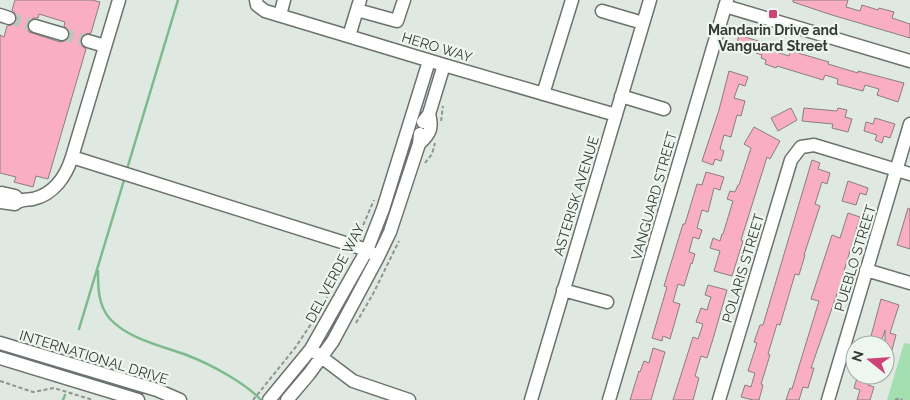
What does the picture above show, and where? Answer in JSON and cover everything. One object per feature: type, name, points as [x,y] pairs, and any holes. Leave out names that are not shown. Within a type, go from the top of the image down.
[{"type":"street","points":[[0,202],[15,204],[19,200],[36,198],[51,190],[63,177],[72,157],[119,0]]},
{"type":"street","name":"HERO WAY","points":[[256,0],[258,5],[265,11],[444,66],[616,115]]},
{"type":"street","points":[[280,15],[284,0]]},
{"type":"street","points":[[349,36],[358,5],[403,23],[404,0]]},
{"type":"street","points":[[543,94],[572,0]]},
{"type":"street","name":"ASTERISK AVENUE","points":[[530,400],[650,0]]},
{"type":"street","points":[[726,3],[910,61]]},
{"type":"street","name":"VANGUARD STREET","points":[[609,400],[726,3]]},
{"type":"street","points":[[602,11],[643,23]]},
{"type":"street","points":[[36,26],[62,34]]},
{"type":"street","points":[[88,41],[105,46]]},
{"type":"street","name":"DEL VERDE WAY","points":[[269,400],[311,348],[367,250],[383,209],[429,61]]},
{"type":"street","points":[[287,400],[334,341],[390,232],[444,66]]},
{"type":"street","points":[[621,96],[664,109]]},
{"type":"street","name":"PUEBLO STREET","points":[[828,400],[910,124]]},
{"type":"street","points":[[404,139],[423,128]]},
{"type":"street","name":"POLARIS STREET","points":[[719,400],[791,160],[801,147],[814,145],[896,170]]},
{"type":"street","points":[[72,157],[367,250],[378,257]]},
{"type":"street","points":[[896,170],[910,174]]},
{"type":"street","points":[[0,194],[15,196],[19,200]]},
{"type":"street","points":[[866,270],[910,283]]},
{"type":"street","points":[[564,290],[607,302]]},
{"type":"street","name":"INTERNATIONAL DRIVE","points":[[0,343],[157,390],[180,400]]},
{"type":"street","points":[[311,348],[353,381],[408,400]]},
{"type":"street","name":"INTERNATIONAL DRIVE","points":[[0,358],[138,400]]},
{"type":"path","points":[[0,381],[33,392],[54,388],[94,400]]},
{"type":"path","points":[[895,400],[900,398],[902,400]]},
{"type":"green space","points":[[904,343],[910,344],[910,400],[887,400],[891,385],[895,385],[895,373]]},
{"type":"building","points":[[15,0],[92,0],[100,2],[91,33],[83,35],[80,39],[82,46],[86,49],[48,179],[36,176],[33,187],[14,182],[16,177],[0,173],[0,35],[4,37],[7,26],[14,24],[16,21],[17,16],[12,10]],"holes":[[[39,14],[65,22],[64,26],[70,33],[68,40],[60,42],[29,32],[27,27],[27,23],[33,18],[38,18]]]},
{"type":"building","points":[[793,0],[848,0],[846,7],[860,11],[862,5],[894,12],[892,18],[910,24],[910,38],[832,15],[793,2]]},
{"type":"building","points":[[739,35],[771,45],[770,50],[789,56],[791,51],[858,73],[858,71],[904,83],[898,102],[877,95],[879,89],[865,85],[863,91],[837,84],[838,79],[825,75],[823,80],[765,64],[766,60],[761,58],[762,55],[736,46]]},
{"type":"building","points":[[729,71],[748,77],[745,86],[739,84],[734,98],[745,101],[741,116],[737,115],[731,137],[724,135],[720,149],[724,151],[721,161],[715,159],[713,165],[702,161],[719,110]]},
{"type":"building","points":[[791,108],[797,120],[778,131],[771,118]]},
{"type":"building","points":[[804,108],[837,111],[838,108],[847,110],[845,117],[852,119],[848,132],[832,128],[833,124],[802,121]]},
{"type":"building","points":[[875,118],[895,124],[890,138],[884,136],[882,143],[875,140],[877,135],[864,131],[866,122],[873,124]]},
{"type":"building","points":[[754,127],[780,141],[770,159],[767,157],[741,240],[743,241],[732,276],[714,271],[720,251],[710,248],[713,238],[720,241],[723,234],[733,201],[727,199],[730,191],[735,192],[739,185],[751,148],[744,144]]},
{"type":"building","points":[[812,160],[820,163],[818,169],[830,173],[827,184],[822,182],[815,204],[820,206],[799,275],[795,274],[780,325],[777,324],[768,354],[770,355],[761,384],[763,385],[759,400],[741,397],[745,385],[751,387],[755,373],[748,371],[757,343],[754,342],[760,325],[763,325]]},
{"type":"building","points":[[706,172],[724,177],[720,190],[714,188],[708,212],[702,210],[697,228],[702,230],[699,239],[693,237],[689,252],[695,254],[692,264],[684,286],[678,284],[673,302],[680,304],[670,339],[663,336],[662,341],[652,338],[667,287],[664,286],[697,184],[702,185]]},
{"type":"building","points":[[848,181],[868,188],[866,195],[860,193],[856,205],[842,201]]},
{"type":"building","points":[[908,208],[910,209],[910,249],[897,245]]},
{"type":"building","points":[[848,213],[860,217],[839,288],[811,368],[814,368],[808,388],[803,387],[799,400],[786,400],[790,388],[792,389],[819,301],[811,299],[832,235],[840,238]]},
{"type":"building","points":[[708,285],[727,290],[713,339],[707,358],[701,356],[695,376],[699,378],[693,400],[673,400],[693,337],[698,339],[703,324],[696,322],[701,308],[707,310],[711,297],[705,295]]},
{"type":"building","points":[[881,299],[899,305],[890,333],[896,335],[895,339],[895,335],[885,335],[885,330],[883,335],[871,335]]},
{"type":"building","points":[[653,348],[665,352],[651,400],[630,400],[639,371],[644,361],[649,363]]},
{"type":"building","points":[[855,385],[874,387],[870,400],[857,400],[860,390],[854,388]]},
{"type":"waterway","points":[[127,169],[178,0]]},
{"type":"waterway","points":[[79,329],[125,177]]},
{"type":"waterway","points":[[98,271],[99,290],[103,308],[110,319],[118,326],[137,337],[218,369],[246,387],[261,400]]},
{"type":"waterway","points":[[63,400],[65,395]]},
{"type":"tunnel","points":[[9,18],[35,26]]},
{"type":"tunnel","points":[[62,34],[88,41]]},
{"type":"place","name":"Mandarin Drive and Vanguard Street","points":[[773,14]]}]
